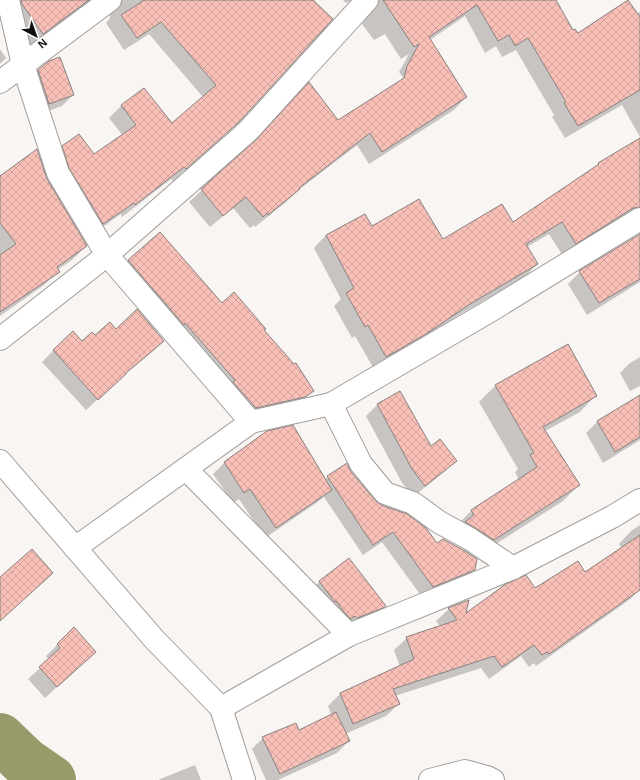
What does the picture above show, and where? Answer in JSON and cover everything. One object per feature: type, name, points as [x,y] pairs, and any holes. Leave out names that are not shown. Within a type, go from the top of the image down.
[{"type":"street","points":[[8,0],[23,65],[58,173],[108,256],[251,422]]},
{"type":"street","points":[[0,82],[110,0]]},
{"type":"street","points":[[0,339],[108,256],[248,131],[367,0]]},
{"type":"street","points":[[75,548],[251,422],[331,404],[490,311],[640,219]]},
{"type":"street","points":[[331,404],[361,464],[385,494],[413,503],[439,522],[470,539],[513,568]]},
{"type":"street","points":[[0,461],[154,639],[220,708],[244,780]]},
{"type":"street","points":[[186,469],[349,635]]},
{"type":"street","points":[[220,708],[349,635],[513,568],[612,517],[640,500]]},
{"type":"street","points":[[430,780],[465,771],[493,780]]},
{"type":"building","points":[[21,0],[89,0],[43,34],[22,4]]},
{"type":"building","points":[[142,0],[313,0],[333,19],[239,122],[186,169],[184,167],[135,205],[134,203],[103,224],[69,168],[62,146],[79,134],[94,154],[136,125],[121,105],[144,88],[172,123],[216,85],[161,22],[137,38],[121,15],[143,1]]},
{"type":"building","points":[[383,0],[556,0],[573,30],[575,29],[578,33],[628,0],[640,17],[640,90],[578,126],[564,103],[566,102],[528,38],[515,46],[509,35],[498,41],[477,5],[429,37],[467,97],[382,152],[370,133],[299,188],[300,189],[268,215],[267,213],[263,217],[246,197],[223,216],[201,189],[256,140],[309,82],[338,120],[404,78],[407,66],[419,44],[414,47]]},
{"type":"building","points":[[60,57],[74,95],[49,104],[38,70],[49,61]]},
{"type":"building","points":[[640,138],[640,207],[633,208],[576,244],[562,222],[526,244],[538,264],[470,304],[426,334],[386,357],[368,325],[365,327],[346,293],[354,288],[326,235],[365,214],[372,226],[419,199],[443,239],[502,204],[513,222],[599,164],[598,163]]},
{"type":"building","points":[[37,149],[47,179],[87,246],[57,267],[60,272],[0,312],[0,255],[16,244],[0,223],[0,176]]},
{"type":"building","points":[[160,232],[222,303],[234,292],[266,329],[264,330],[294,364],[296,363],[314,391],[305,397],[256,408],[233,382],[235,380],[185,323],[184,325],[128,260]]},
{"type":"building","points":[[640,234],[640,279],[599,303],[579,271]]},
{"type":"building","points":[[137,309],[164,341],[126,373],[98,400],[53,350],[73,331],[82,341],[92,332],[95,335],[110,322],[116,329]]},
{"type":"building","points":[[568,344],[597,396],[543,427],[580,485],[494,540],[465,522],[474,515],[471,510],[537,467],[530,455],[534,453],[495,385]]},
{"type":"building","points":[[400,391],[431,446],[440,439],[457,461],[425,486],[412,469],[377,404]]},
{"type":"building","points":[[640,395],[640,437],[615,452],[597,421]]},
{"type":"building","points":[[293,425],[332,490],[276,528],[250,489],[244,493],[224,462],[267,431]]},
{"type":"building","points":[[347,463],[351,472],[376,501],[381,505],[407,514],[426,528],[437,543],[443,539],[477,559],[475,570],[433,587],[393,532],[373,545],[327,476]]},
{"type":"building","points":[[640,535],[640,590],[549,654],[547,652],[542,655],[534,645],[502,667],[494,656],[393,689],[400,704],[353,724],[340,693],[414,659],[406,637],[457,620],[448,608],[469,600],[466,613],[506,584],[526,575],[535,588],[578,561],[585,572]]},
{"type":"building","points":[[32,549],[53,573],[0,621],[0,577]]},
{"type":"building","points":[[349,558],[386,606],[357,618],[355,616],[351,619],[336,601],[334,602],[319,581]]},
{"type":"building","points":[[74,627],[96,652],[57,687],[39,667],[60,648],[57,644]]},
{"type":"building","points":[[336,712],[350,741],[280,774],[262,737],[296,723],[299,730]]},
{"type":"waterway","points":[[0,738],[25,762],[51,780]]}]
